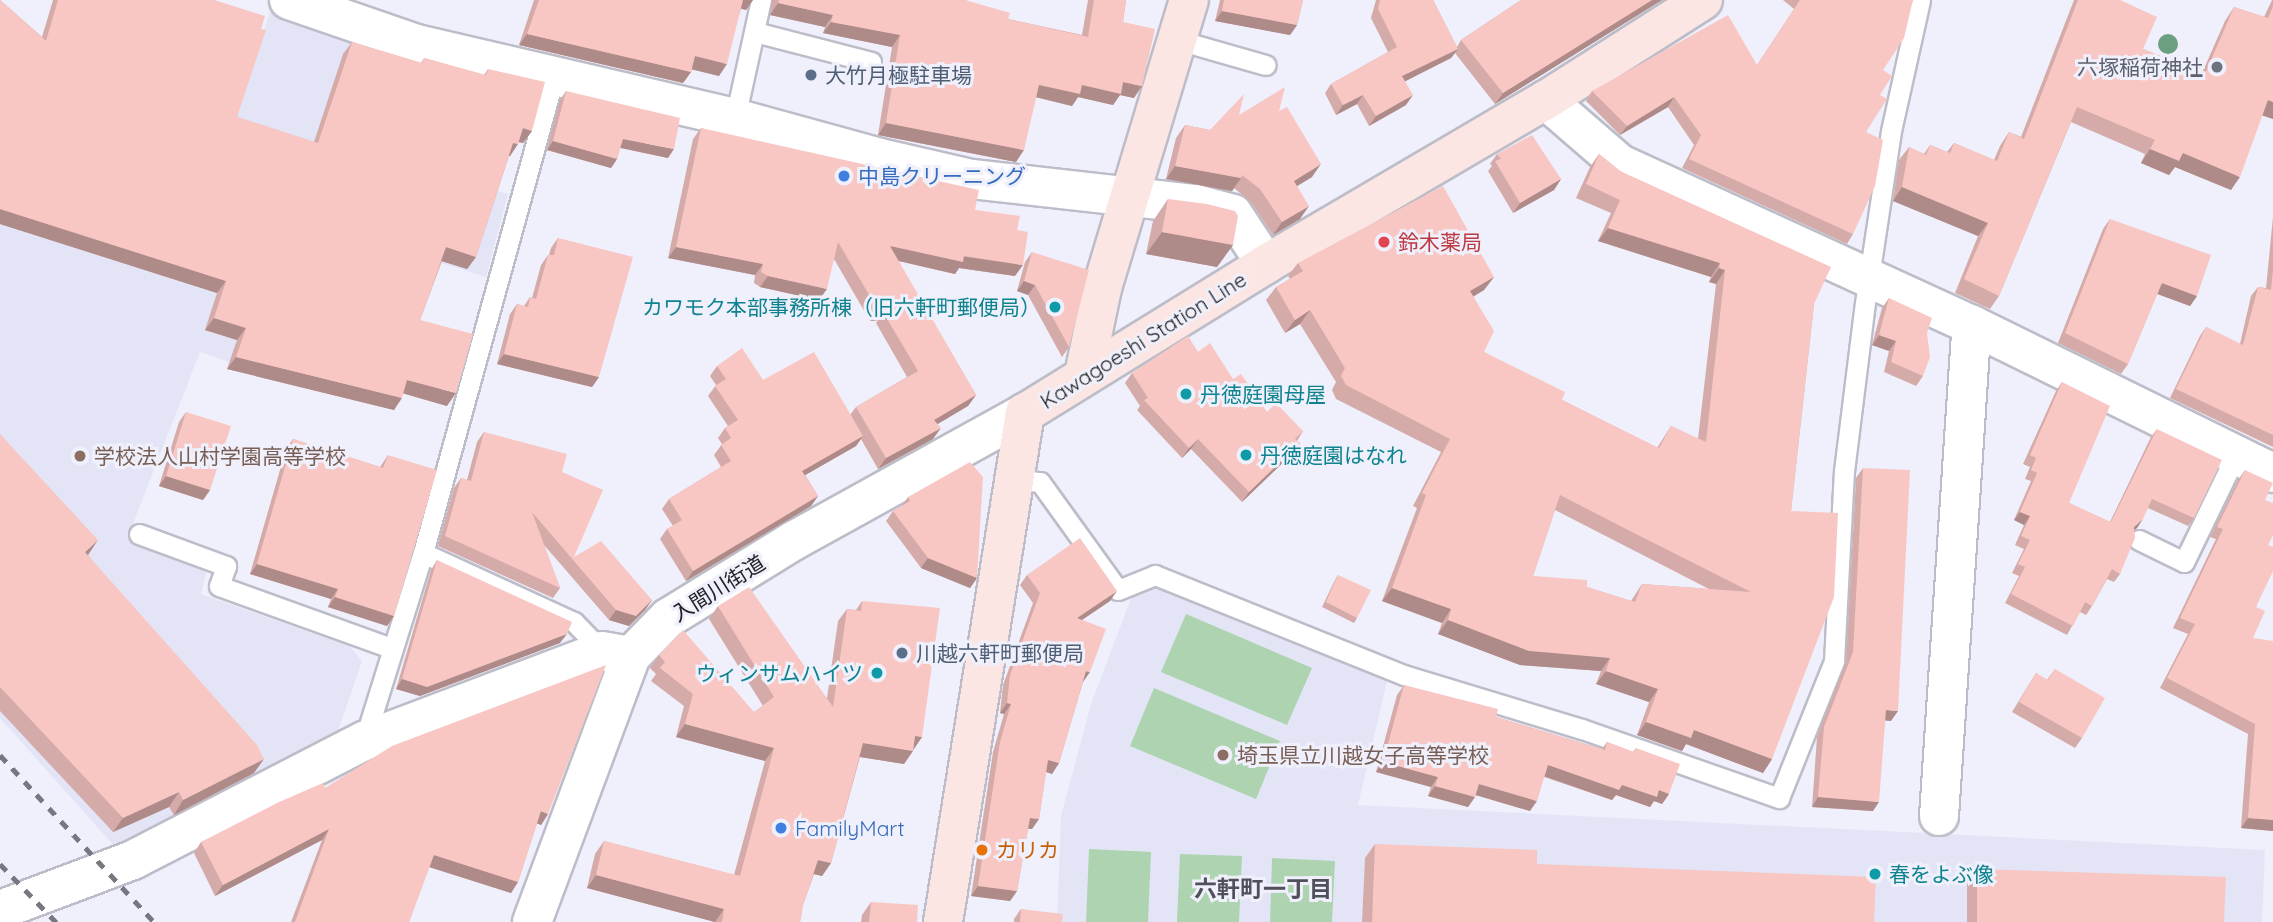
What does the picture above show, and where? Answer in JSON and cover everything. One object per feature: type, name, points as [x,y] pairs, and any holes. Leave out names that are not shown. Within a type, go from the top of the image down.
[{"type":"main road","points":[[1084,375],[1102,288],[1133,196],[1189,0]]},
{"type":"main road","name":"Kawagoeshi Station Line","points":[[943,922],[1025,413],[1266,264],[1546,100],[1703,0]]},
{"type":"street","points":[[289,0],[416,44],[735,118],[972,179],[1196,204],[1233,214],[1266,264]]},
{"type":"street","points":[[1546,100],[1620,164],[1972,325],[2273,473]]},
{"type":"street","points":[[1939,816],[1972,325]]},
{"type":"street","name":"入間川街道","points":[[533,922],[617,654],[668,618],[795,540],[1025,413]]},
{"type":"street","points":[[0,910],[133,860],[364,741],[617,654]]},
{"type":"lane","points":[[735,118],[761,0]]},
{"type":"lane","points":[[1014,480],[1040,482],[1118,590],[1156,575],[1404,675],[1582,729],[1779,798],[1834,662],[1844,471],[1891,131],[1920,0]]},
{"type":"lane","points":[[755,32],[871,62]]},
{"type":"lane","points":[[1178,40],[1266,65]]},
{"type":"lane","points":[[364,741],[422,553],[554,77]]},
{"type":"lane","points":[[2139,540],[2185,562],[2236,455]]},
{"type":"lane","points":[[139,534],[226,566],[219,586],[391,648]]},
{"type":"lane","points":[[422,553],[574,622],[617,654]]},
{"type":"shaded area","name":"学校法人山村学園高等学校","points":[[272,6],[415,49],[389,160],[508,194],[486,277],[361,238],[249,369],[200,352],[127,539],[207,569],[201,594],[351,647],[362,661],[336,737],[114,846],[0,718],[0,125],[236,115]]},
{"type":"shaded area","name":"埼玉県立川越女子高等学校","points":[[1155,586],[1387,681],[1358,805],[2265,850],[2262,922],[1057,922],[1061,816],[1091,704],[1133,593]]},
{"type":"green space","points":[[1186,614],[1312,668],[1287,725],[1161,672]]},
{"type":"green space","points":[[1154,688],[1280,741],[1256,799],[1130,746]]},
{"type":"green space","points":[[1089,849],[1151,852],[1148,922],[1086,922]]},
{"type":"green space","points":[[1180,854],[1242,856],[1239,922],[1177,922]]},
{"type":"green space","points":[[1272,858],[1335,861],[1332,922],[1270,922]]},
{"type":"building","points":[[0,0],[46,41],[58,0],[214,0],[265,16],[261,29],[266,30],[237,117],[318,143],[352,42],[422,63],[424,58],[486,75],[488,69],[545,82],[532,131],[523,128],[518,144],[513,143],[476,257],[446,247],[420,320],[473,334],[456,393],[407,380],[402,398],[236,357],[246,328],[214,318],[226,281],[0,209]]},
{"type":"building","points":[[539,0],[743,0],[727,64],[695,56],[691,72],[527,34]]},
{"type":"building","points":[[779,0],[965,0],[1010,13],[1008,19],[1088,37],[1094,0],[1126,0],[1123,22],[1155,29],[1142,86],[1123,82],[1121,94],[1082,85],[1080,94],[1039,85],[1024,150],[886,123],[900,35],[831,22],[833,15],[778,3]]},
{"type":"building","points":[[1224,0],[1303,0],[1297,25],[1222,11]]},
{"type":"building","points":[[1380,0],[1433,0],[1458,49],[1402,76],[1413,95],[1376,116],[1363,95],[1343,105],[1331,84],[1397,47],[1378,9]]},
{"type":"building","points":[[1521,0],[1652,0],[1503,93],[1461,40]]},
{"type":"building","points":[[1800,0],[1913,0],[1904,38],[1883,70],[1892,76],[1880,95],[1887,99],[1866,132],[1883,140],[1875,186],[1853,234],[1689,159],[1701,135],[1674,97],[1627,126],[1592,91],[1728,15],[1757,65]]},
{"type":"building","points":[[2078,0],[2120,0],[2157,17],[2143,49],[2205,74],[2234,7],[2268,18],[2273,6],[2273,102],[2268,100],[2240,177],[2183,153],[2179,161],[2150,149],[2155,140],[2077,107],[1999,296],[1964,279],[1988,223],[1902,187],[1909,147],[1926,155],[1930,145],[1950,153],[1954,143],[1997,161],[2009,132],[2024,139]]},
{"type":"building","points":[[1285,87],[1279,111],[1287,107],[1321,164],[1294,181],[1309,206],[1282,222],[1260,189],[1242,175],[1241,178],[1175,166],[1185,125],[1210,130],[1244,94],[1239,115]]},
{"type":"building","points":[[566,91],[680,118],[674,149],[623,139],[617,159],[553,141]]},
{"type":"building","points":[[701,128],[979,190],[975,210],[1020,216],[1017,230],[1028,232],[1023,265],[964,256],[963,262],[890,246],[976,395],[934,420],[941,428],[886,458],[856,407],[918,371],[883,312],[891,307],[878,310],[838,242],[827,289],[768,276],[761,272],[763,264],[676,247]]},
{"type":"building","points":[[1532,135],[1561,179],[1520,203],[1495,161],[1501,159],[1497,154]]},
{"type":"building","points":[[1599,154],[1620,171],[1831,267],[1814,304],[1791,511],[1838,513],[1834,597],[1772,759],[1694,730],[1691,738],[1646,722],[1658,689],[1606,671],[1610,658],[1529,651],[1448,620],[1451,609],[1392,588],[1426,495],[1422,493],[1450,439],[1346,385],[1341,376],[1345,368],[1310,310],[1295,320],[1276,287],[1303,271],[1298,263],[1443,186],[1494,277],[1470,291],[1494,331],[1484,352],[1565,392],[1562,400],[1659,448],[1671,426],[1706,442],[1725,270],[1719,268],[1720,263],[1608,228],[1620,200],[1586,184]],"holes":[[[1560,495],[1751,592],[1642,584],[1635,602],[1587,587],[1587,580],[1533,576]]]},
{"type":"building","points":[[1168,199],[1235,211],[1238,216],[1233,245],[1162,232]]},
{"type":"building","points":[[2110,219],[2211,255],[2197,296],[2162,283],[2128,364],[2065,333]]},
{"type":"building","points":[[558,238],[633,257],[599,377],[504,354],[517,304],[528,307],[530,297],[536,299],[548,255],[554,255]]},
{"type":"building","name":"カワモク本部事務所棟（旧六軒町郵便局）","points":[[1032,252],[1089,270],[1069,347],[1035,285],[1024,281]]},
{"type":"building","points":[[2273,270],[2273,435],[2176,389],[2206,327],[2243,345],[2258,287],[2271,290]]},
{"type":"building","points":[[1889,298],[1932,318],[1927,333],[1930,357],[1923,376],[1891,362],[1896,341],[1879,335]]},
{"type":"building","points":[[1188,336],[1198,352],[1210,343],[1233,379],[1241,374],[1267,412],[1276,403],[1303,431],[1295,439],[1300,443],[1249,492],[1198,439],[1189,448],[1144,400],[1148,398],[1132,373]]},
{"type":"building","points":[[742,348],[763,380],[814,352],[863,436],[802,471],[818,496],[693,571],[667,529],[682,520],[669,499],[731,461],[721,445],[731,438],[725,428],[738,420],[715,386],[726,379],[717,366]]},
{"type":"building","points":[[2062,382],[2110,406],[2069,503],[2111,522],[2157,429],[2222,460],[2194,518],[2152,499],[2143,519],[2134,527],[2135,538],[2120,574],[2112,569],[2092,606],[2085,602],[2073,626],[2011,594],[2025,567],[2018,564],[2030,540],[2021,536],[2030,516],[2020,512],[2037,473],[2031,470],[2036,458],[2030,455]]},
{"type":"building","points":[[186,412],[231,426],[210,490],[166,476]]},
{"type":"building","points":[[484,432],[567,454],[562,472],[603,490],[574,557],[601,541],[652,600],[636,616],[616,610],[532,512],[560,588],[445,536],[461,478],[471,481]]},
{"type":"building","points":[[0,434],[98,540],[85,552],[257,745],[264,759],[183,800],[179,792],[123,818],[0,687]]},
{"type":"building","points":[[293,439],[383,468],[388,455],[437,470],[394,616],[335,597],[338,589],[257,564]]},
{"type":"building","points":[[970,462],[983,477],[977,578],[928,558],[893,511],[910,501],[908,497]]},
{"type":"building","points":[[1863,468],[1910,470],[1898,711],[1886,710],[1879,802],[1818,797],[1824,727],[1853,652]]},
{"type":"building","points":[[2245,470],[2273,483],[2265,500],[2273,503],[2273,535],[2268,545],[2273,547],[2273,571],[2256,607],[2265,611],[2253,638],[2273,641],[2273,820],[2248,818],[2255,724],[2167,678],[2195,624],[2180,618],[2223,529],[2217,527]]},
{"type":"building","points":[[1080,538],[1117,591],[1077,618],[1106,629],[1090,672],[1086,671],[1059,763],[1048,760],[1039,819],[1030,818],[1017,891],[978,886],[1000,742],[1011,704],[1007,703],[1010,675],[1040,593],[1027,575]]},
{"type":"building","points":[[437,560],[572,622],[567,634],[427,687],[402,679]]},
{"type":"building","points":[[1338,575],[1371,590],[1357,618],[1326,602]]},
{"type":"building","points":[[749,587],[833,707],[847,609],[861,611],[862,601],[940,608],[922,737],[915,736],[913,751],[863,743],[831,863],[818,860],[800,922],[722,922],[724,909],[596,875],[604,841],[740,876],[774,748],[685,724],[693,694],[660,668],[665,662],[659,655],[683,630],[754,712],[774,697],[718,606]]},
{"type":"building","points":[[606,665],[548,814],[541,811],[518,882],[434,855],[409,922],[295,922],[329,829],[223,885],[201,842],[279,802],[323,783],[325,788],[392,746]]},
{"type":"building","points":[[2055,669],[2105,698],[2082,738],[2019,702],[2036,673],[2048,680]]},
{"type":"building","points":[[1404,685],[1498,709],[1496,717],[1605,750],[1607,742],[1634,752],[1636,748],[1680,764],[1669,794],[1659,790],[1657,797],[1622,785],[1619,790],[1548,765],[1537,801],[1479,784],[1475,797],[1435,786],[1438,777],[1383,762]]},
{"type":"building","points":[[1375,844],[1537,850],[1537,864],[1876,877],[1874,922],[1372,922]]},
{"type":"building","points":[[1977,869],[2226,877],[2224,922],[1977,922]]},
{"type":"building","points":[[871,902],[918,905],[917,922],[869,922]]},
{"type":"building","points":[[1021,909],[1063,914],[1062,922],[1020,922]]},
{"type":"railway","points":[[0,755],[154,922]]},
{"type":"railway","points":[[0,864],[56,922]]},
{"type":"place","name":"六塚稲荷神社","points":[[2217,67]]},
{"type":"place","name":"大竹月極駐車場","points":[[811,75]]},
{"type":"place","name":"中島クリーニング","points":[[844,176]]},
{"type":"place","name":"鈴木薬局","points":[[1384,242]]},
{"type":"place","name":"カワモク本部事務所棟（旧六軒町郵便局）","points":[[1055,307]]},
{"type":"place","name":"丹徳庭園母屋","points":[[1186,394]]},
{"type":"place","name":"丹徳庭園はなれ","points":[[1246,455]]},
{"type":"place","name":"学校法人山村学園高等学校","points":[[80,456]]},
{"type":"place","name":"川越六軒町郵便局","points":[[902,653]]},
{"type":"place","name":"ウィンサムハイツ","points":[[877,673]]},
{"type":"place","name":"埼玉県立川越女子高等学校","points":[[1223,755]]},
{"type":"place","name":"FamilyMart","points":[[781,828]]},
{"type":"place","name":"カリカ","points":[[982,850]]},
{"type":"place","name":"春をよぶ像","points":[[1875,874]]},
{"type":"district","name":"六軒町一丁目","points":[[1263,889]]}]
